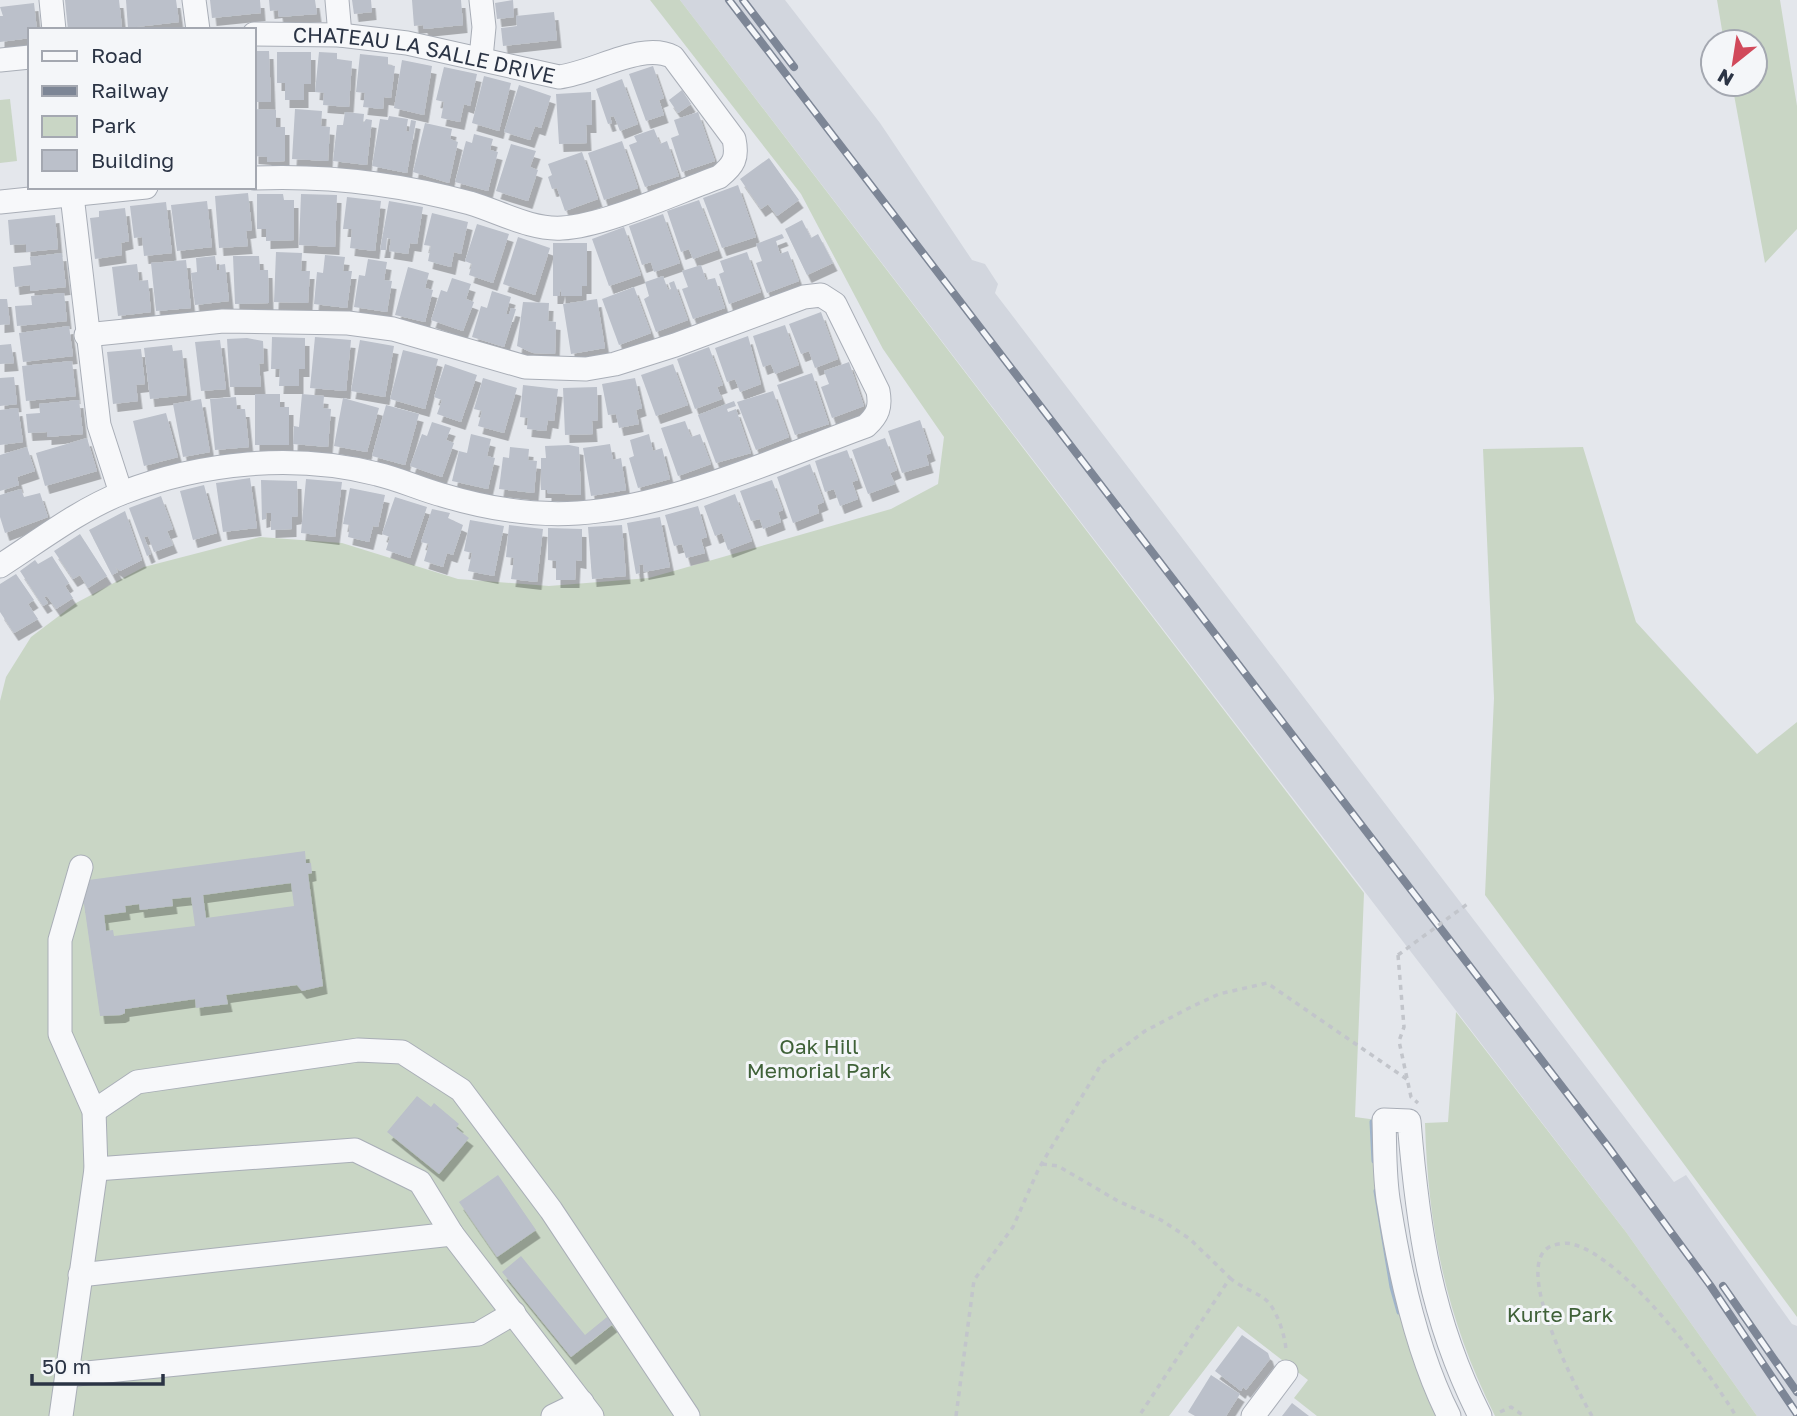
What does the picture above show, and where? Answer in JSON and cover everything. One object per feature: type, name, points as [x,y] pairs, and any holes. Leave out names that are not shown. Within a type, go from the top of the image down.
[{"type":"street","points":[[51,0],[54,28]]},
{"type":"street","points":[[194,0],[198,28]]},
{"type":"street","points":[[337,0],[340,35]]},
{"type":"street","points":[[481,0],[484,27],[481,58]]},
{"type":"street","name":"CHATEAU LA SALLE DRIVE","points":[[256,34],[340,35],[481,58],[539,75],[559,77],[580,75],[645,51],[660,51],[673,57],[734,139],[737,156],[731,167],[719,177],[585,225],[561,228],[533,224],[470,203],[400,188],[353,181],[256,178]]},
{"type":"street","points":[[0,60],[28,57]]},
{"type":"street","points":[[0,202],[72,191],[109,189]]},
{"type":"street","points":[[72,191],[86,335],[99,425],[121,494]]},
{"type":"street","points":[[1,564],[64,524],[121,494],[190,472],[251,463],[321,464],[377,474],[478,505],[578,513],[662,499],[853,431],[866,426],[876,417],[881,404],[878,391],[835,304],[821,295],[804,297],[651,352],[586,369],[524,367],[393,329],[348,323],[223,321],[86,335]]},
{"type":"street","points":[[61,1416],[96,1169],[94,1111],[60,1034],[60,940],[81,867]]},
{"type":"street","points":[[94,1111],[137,1082],[358,1050],[402,1052],[461,1090],[551,1210],[688,1416]]},
{"type":"street","points":[[1449,1416],[1440,1399],[1408,1296],[1388,1203],[1384,1120],[1409,1121],[1416,1200],[1433,1298],[1464,1383],[1490,1414]]},
{"type":"street","points":[[96,1169],[355,1150],[420,1182],[452,1234],[587,1409],[553,1416]]},
{"type":"street","points":[[80,1275],[452,1234]]},
{"type":"street","points":[[67,1375],[478,1334],[514,1313]]},
{"type":"street","points":[[1253,1416],[1286,1372]]},
{"type":"path","points":[[1421,1105],[1411,1097],[1399,1041],[1404,1027],[1398,955],[1470,902]]},
{"type":"path","points":[[956,1416],[974,1280],[1013,1227],[1042,1164],[1102,1063],[1144,1031],[1219,994],[1267,983],[1408,1080]]},
{"type":"path","points":[[1042,1164],[1058,1166],[1118,1201],[1161,1220],[1190,1238],[1242,1289],[1268,1302],[1286,1341],[1286,1372]]},
{"type":"path","points":[[1592,1416],[1563,1361],[1541,1296],[1538,1267],[1540,1258],[1544,1249],[1557,1244],[1573,1244],[1624,1277],[1687,1346],[1736,1416]]},
{"type":"path","points":[[1139,1416],[1230,1278]]},
{"type":"path","points":[[1490,1414],[1511,1407],[1524,1416]]},
{"type":"shaded area","points":[[680,0],[785,0],[880,123],[972,260],[985,264],[998,284],[995,293],[1674,1182],[1686,1175],[1792,1324],[1797,1326],[1797,1416],[1757,1416],[1626,1232]]},
{"type":"green space","name":"Oak Hill Memorial Park","points":[[650,0],[680,0],[1364,893],[1355,1117],[1377,1120],[1444,1416],[1317,1416],[1294,1398],[1308,1380],[1238,1326],[1169,1416],[0,1416],[0,701],[6,677],[31,637],[76,603],[144,567],[260,537],[342,543],[458,579],[549,586],[649,578],[891,509],[938,484],[944,437],[883,349],[801,194]]},
{"type":"green space","points":[[1717,0],[1780,0],[1797,106],[1797,229],[1765,263],[1735,98],[1769,98],[1769,28],[1722,28]]},
{"type":"green space","points":[[10,99],[17,161],[0,163],[0,100]]},
{"type":"green space","points":[[1583,447],[1636,622],[1757,754],[1797,722],[1797,1317],[1485,895],[1494,698],[1483,449]]},
{"type":"green space","name":"Kurte Park","points":[[1456,1012],[1626,1232],[1757,1416],[1495,1416],[1464,1345],[1453,1309],[1443,1274],[1430,1200],[1425,1123],[1448,1122]]},
{"type":"building","points":[[65,0],[119,0],[122,28],[68,28]]},
{"type":"building","points":[[126,0],[176,0],[179,22],[128,28]]},
{"type":"building","points":[[210,0],[260,0],[261,13],[212,18]]},
{"type":"building","points":[[269,0],[315,0],[317,14],[279,17],[278,10],[270,11]]},
{"type":"building","points":[[352,0],[371,0],[372,12],[354,14]]},
{"type":"building","points":[[412,0],[461,0],[463,25],[424,29],[423,25],[414,26]]},
{"type":"building","points":[[513,0],[514,17],[497,19],[495,3]]},
{"type":"building","points":[[34,3],[37,28],[28,28],[28,38],[0,42],[0,16],[3,16],[0,7]]},
{"type":"building","points":[[554,12],[557,40],[503,46],[501,28],[517,26],[516,16]]},
{"type":"building","points":[[256,51],[269,51],[271,102],[256,102]]},
{"type":"building","points":[[277,52],[311,52],[311,84],[304,84],[304,100],[285,100],[285,83],[277,83]]},
{"type":"building","points":[[319,52],[337,53],[337,59],[352,61],[349,107],[323,105],[324,93],[315,92]]},
{"type":"building","points":[[360,54],[388,57],[388,65],[395,66],[391,98],[384,97],[383,109],[363,107],[365,93],[356,92]]},
{"type":"building","points":[[402,60],[432,66],[424,115],[394,108]]},
{"type":"building","points":[[653,66],[664,98],[659,100],[664,115],[646,121],[629,74]]},
{"type":"building","points":[[444,67],[477,74],[470,106],[464,104],[460,122],[441,118],[444,102],[436,100]]},
{"type":"building","points":[[484,76],[511,83],[499,131],[472,123]]},
{"type":"building","points":[[622,79],[638,124],[620,131],[614,116],[610,117],[612,123],[608,124],[596,89]]},
{"type":"building","points":[[519,85],[551,96],[541,128],[535,126],[530,140],[504,132]]},
{"type":"building","points":[[682,90],[691,104],[678,113],[669,100]]},
{"type":"building","points":[[591,92],[592,125],[586,125],[587,143],[559,144],[556,94]]},
{"type":"building","points":[[256,109],[276,110],[276,127],[285,127],[285,161],[267,162],[267,157],[256,156]]},
{"type":"building","points":[[295,109],[322,111],[321,126],[330,127],[328,161],[292,159]]},
{"type":"building","points":[[345,112],[364,114],[363,124],[366,119],[372,120],[367,165],[333,161],[337,125],[343,125]]},
{"type":"building","points":[[698,112],[715,161],[682,172],[671,138],[679,135],[674,120]]},
{"type":"building","points":[[389,116],[408,119],[406,131],[409,132],[411,120],[416,121],[407,173],[372,166],[380,119],[388,120]]},
{"type":"building","points":[[425,123],[452,129],[450,139],[458,142],[449,183],[413,172]]},
{"type":"building","points":[[654,129],[660,144],[667,141],[679,176],[645,187],[629,145],[637,142],[634,136]]},
{"type":"building","points":[[474,134],[493,139],[490,150],[498,152],[488,191],[455,182],[466,141],[472,143]]},
{"type":"building","points":[[622,141],[638,188],[604,200],[588,153]]},
{"type":"building","points":[[511,144],[536,151],[530,167],[538,170],[528,201],[496,191]]},
{"type":"building","points":[[582,152],[598,199],[565,211],[557,188],[552,189],[548,177],[552,175],[548,164]]},
{"type":"building","points":[[769,158],[799,200],[777,216],[768,204],[761,209],[740,179]]},
{"type":"building","points":[[738,185],[756,237],[722,248],[703,198]]},
{"type":"building","points":[[248,193],[252,230],[246,231],[248,246],[219,248],[215,196]]},
{"type":"building","points":[[257,194],[283,194],[284,200],[294,200],[294,240],[266,241],[266,229],[257,229]]},
{"type":"building","points":[[301,194],[337,195],[335,247],[299,245]]},
{"type":"building","points":[[347,197],[381,201],[375,251],[350,248],[352,229],[343,229]]},
{"type":"building","points":[[699,200],[718,250],[693,259],[689,249],[681,252],[667,211]]},
{"type":"building","points":[[207,201],[212,247],[177,251],[171,205]]},
{"type":"building","points":[[389,201],[423,207],[417,244],[410,243],[408,254],[389,251],[391,239],[387,238],[386,250],[380,250]]},
{"type":"building","points":[[166,202],[172,253],[144,256],[142,237],[134,238],[130,206]]},
{"type":"building","points":[[125,208],[129,241],[121,243],[122,255],[95,259],[90,218],[99,217],[99,211]]},
{"type":"building","points":[[432,213],[468,222],[461,254],[454,252],[451,267],[428,261],[431,246],[424,245]]},
{"type":"building","points":[[663,214],[680,263],[654,272],[651,262],[642,265],[629,226]]},
{"type":"building","points":[[55,215],[58,249],[26,252],[26,244],[10,245],[8,220]]},
{"type":"building","points":[[802,220],[811,238],[818,234],[833,263],[807,275],[785,229]]},
{"type":"building","points":[[477,224],[509,234],[493,283],[469,275],[472,264],[465,261]]},
{"type":"building","points":[[624,227],[641,275],[609,286],[592,239]]},
{"type":"building","points":[[782,234],[784,238],[776,241],[780,254],[788,251],[799,281],[767,293],[756,263],[762,261],[756,244]]},
{"type":"building","points":[[518,237],[550,248],[535,295],[503,284]]},
{"type":"building","points":[[553,243],[587,243],[587,286],[582,286],[582,296],[561,296],[561,288],[559,296],[553,296]]},
{"type":"building","points":[[276,252],[302,253],[301,271],[310,271],[308,303],[274,302]]},
{"type":"building","points":[[747,252],[761,292],[729,304],[719,274],[724,272],[720,261]]},
{"type":"building","points":[[62,253],[66,287],[30,291],[30,285],[15,287],[13,267],[31,265],[30,257]]},
{"type":"building","points":[[325,255],[345,257],[343,271],[352,271],[347,308],[314,304],[317,272],[323,273]]},
{"type":"building","points":[[215,256],[217,270],[220,270],[219,265],[225,264],[229,301],[195,305],[191,273],[197,272],[196,258]]},
{"type":"building","points":[[233,256],[259,256],[260,270],[268,270],[269,303],[235,304]]},
{"type":"building","points":[[368,259],[387,262],[384,280],[392,281],[387,312],[354,307],[359,275],[365,276]]},
{"type":"building","points":[[186,260],[191,308],[156,311],[151,263]]},
{"type":"building","points":[[137,264],[139,281],[148,280],[151,312],[118,316],[112,267]]},
{"type":"building","points":[[701,265],[706,280],[715,278],[725,308],[693,319],[682,289],[688,287],[682,271]]},
{"type":"building","points":[[408,267],[429,273],[425,288],[433,290],[425,322],[395,315]]},
{"type":"building","points":[[663,276],[668,290],[671,289],[669,283],[674,281],[688,320],[656,332],[644,299],[649,296],[645,282]]},
{"type":"building","points":[[452,278],[471,284],[466,299],[474,302],[463,331],[431,320],[441,290],[447,292]]},
{"type":"building","points":[[634,287],[651,333],[619,345],[602,299]]},
{"type":"building","points":[[492,291],[511,297],[506,314],[509,314],[511,308],[516,309],[504,347],[472,337],[481,306],[487,308]]},
{"type":"building","points":[[64,293],[67,321],[17,326],[15,306],[32,305],[31,296]]},
{"type":"building","points":[[0,299],[7,299],[10,324],[0,325]]},
{"type":"building","points":[[597,299],[605,348],[571,354],[563,304]]},
{"type":"building","points":[[523,302],[549,303],[548,321],[556,322],[555,354],[533,353],[517,346]]},
{"type":"building","points":[[821,312],[838,359],[815,368],[809,351],[801,354],[789,324]]},
{"type":"building","points":[[785,325],[799,365],[775,374],[771,364],[763,367],[753,336]]},
{"type":"building","points":[[69,326],[73,356],[23,362],[19,333]]},
{"type":"building","points":[[748,336],[761,384],[740,392],[735,379],[727,382],[715,348]]},
{"type":"building","points":[[272,337],[305,338],[305,369],[299,369],[299,386],[279,386],[280,369],[271,369]]},
{"type":"building","points":[[315,337],[351,340],[346,391],[310,388]]},
{"type":"building","points":[[247,338],[263,341],[264,363],[259,364],[261,387],[230,387],[227,339]]},
{"type":"building","points":[[220,340],[226,389],[201,391],[195,342]]},
{"type":"building","points":[[360,340],[394,346],[385,397],[351,391]]},
{"type":"building","points":[[11,344],[14,363],[0,364],[0,345]]},
{"type":"building","points":[[172,345],[173,351],[182,350],[187,395],[150,399],[144,348]]},
{"type":"building","points":[[709,347],[723,385],[717,387],[722,399],[695,409],[677,359]]},
{"type":"building","points":[[141,349],[145,384],[136,385],[138,401],[113,404],[107,352]]},
{"type":"building","points":[[403,350],[438,359],[425,409],[390,399]]},
{"type":"building","points":[[72,361],[76,396],[26,401],[22,366]]},
{"type":"building","points":[[849,362],[864,406],[832,418],[821,387],[829,384],[824,371]]},
{"type":"building","points":[[445,364],[477,375],[461,422],[437,414],[442,400],[434,397]]},
{"type":"building","points":[[673,364],[688,405],[656,416],[641,375]]},
{"type":"building","points":[[812,373],[829,424],[795,435],[777,385]]},
{"type":"building","points":[[14,377],[17,404],[0,406],[0,378]]},
{"type":"building","points":[[483,378],[517,388],[504,433],[478,426],[482,411],[474,409]]},
{"type":"building","points":[[635,378],[642,408],[636,410],[639,424],[619,428],[616,414],[608,415],[602,384]]},
{"type":"building","points":[[523,385],[558,389],[554,421],[548,420],[546,431],[527,429],[528,418],[520,417]]},
{"type":"building","points":[[597,387],[598,420],[592,421],[593,434],[565,435],[563,388]]},
{"type":"building","points":[[773,391],[789,437],[756,450],[737,402]]},
{"type":"building","points":[[255,394],[280,394],[280,407],[289,407],[289,445],[255,445]]},
{"type":"building","points":[[302,394],[324,396],[323,408],[331,409],[328,447],[293,444],[294,426],[299,427]]},
{"type":"building","points":[[236,397],[237,409],[245,409],[249,447],[215,450],[210,399]]},
{"type":"building","points":[[343,398],[379,408],[367,452],[334,446]]},
{"type":"building","points":[[201,399],[210,452],[183,457],[173,404]]},
{"type":"building","points":[[79,400],[83,434],[47,437],[47,432],[28,433],[26,414],[40,413],[39,404]]},
{"type":"building","points":[[734,401],[736,406],[727,409],[728,412],[736,409],[751,453],[716,463],[698,415]]},
{"type":"building","points":[[386,405],[419,414],[405,465],[372,456]]},
{"type":"building","points":[[18,408],[23,442],[0,445],[0,410]]},
{"type":"building","points":[[166,413],[178,457],[144,466],[133,421]]},
{"type":"building","points":[[920,420],[931,453],[926,455],[929,465],[902,473],[888,431]]},
{"type":"building","points":[[685,421],[691,437],[700,434],[711,464],[678,476],[661,428]]},
{"type":"building","points":[[432,422],[451,428],[446,440],[454,443],[442,477],[410,466],[422,434],[427,436]]},
{"type":"building","points":[[471,434],[491,439],[487,456],[495,458],[488,489],[452,481],[459,451],[467,453]]},
{"type":"building","points":[[649,434],[653,451],[662,448],[670,479],[638,488],[629,458],[634,456],[630,440]]},
{"type":"building","points":[[87,438],[97,471],[45,486],[36,453]]},
{"type":"building","points":[[885,438],[897,470],[890,473],[895,484],[868,494],[852,450]]},
{"type":"building","points":[[610,444],[613,460],[621,458],[626,490],[591,496],[583,448]]},
{"type":"building","points":[[545,446],[579,447],[581,495],[547,493],[547,490],[541,490],[541,458],[546,458]]},
{"type":"building","points":[[27,447],[35,471],[17,477],[19,485],[0,491],[0,455]]},
{"type":"building","points":[[510,447],[529,449],[528,460],[537,461],[534,493],[499,489],[503,457],[509,458]]},
{"type":"building","points":[[847,450],[858,480],[852,482],[858,499],[840,506],[834,489],[825,492],[815,461]]},
{"type":"building","points":[[810,464],[824,502],[817,505],[819,513],[793,523],[777,477]]},
{"type":"building","points":[[250,478],[257,528],[223,532],[216,483]]},
{"type":"building","points":[[306,479],[342,482],[335,537],[301,533]]},
{"type":"building","points":[[261,480],[297,481],[298,516],[292,517],[292,529],[271,530],[271,513],[266,513],[266,519],[262,520]]},
{"type":"building","points":[[772,480],[783,510],[778,512],[781,522],[763,529],[760,519],[751,521],[740,491]]},
{"type":"building","points":[[204,485],[217,533],[193,540],[180,491]]},
{"type":"building","points":[[350,488],[385,495],[378,527],[373,526],[369,542],[348,537],[350,525],[343,524]]},
{"type":"building","points":[[21,489],[24,497],[40,493],[48,517],[5,533],[0,517],[0,495]]},
{"type":"building","points":[[735,494],[752,541],[728,550],[722,533],[715,536],[704,506]]},
{"type":"building","points":[[161,496],[173,529],[167,531],[173,545],[154,552],[148,536],[144,537],[151,554],[147,556],[129,508]]},
{"type":"building","points":[[395,497],[427,507],[410,558],[386,550],[390,537],[382,534]]},
{"type":"building","points":[[698,506],[707,537],[701,539],[705,553],[686,558],[682,544],[674,546],[665,515]]},
{"type":"building","points":[[432,509],[450,513],[448,518],[463,525],[453,555],[447,553],[443,567],[424,561],[429,544],[421,542]]},
{"type":"building","points":[[125,511],[142,560],[120,571],[115,567],[118,572],[112,575],[89,530]]},
{"type":"building","points":[[660,517],[670,567],[644,572],[643,564],[639,565],[640,573],[636,574],[627,523]]},
{"type":"building","points":[[470,520],[504,526],[494,576],[468,571],[472,553],[464,551]]},
{"type":"building","points":[[509,525],[543,529],[537,582],[511,579],[514,558],[506,557]]},
{"type":"building","points":[[622,525],[626,576],[592,579],[588,527]]},
{"type":"building","points":[[548,528],[582,529],[582,561],[576,560],[575,580],[556,580],[556,561],[548,560]]},
{"type":"building","points":[[80,534],[107,576],[88,588],[80,575],[73,579],[54,551]]},
{"type":"building","points":[[52,556],[69,583],[65,586],[73,598],[56,609],[47,596],[44,597],[48,603],[43,606],[20,571],[35,560],[38,564]]},
{"type":"building","points":[[16,574],[34,600],[28,604],[38,619],[14,633],[0,612],[0,584]]},
{"type":"building","points":[[305,851],[306,863],[311,863],[312,873],[308,874],[323,986],[302,991],[297,985],[226,995],[228,1004],[196,1008],[195,999],[125,1009],[125,1013],[121,1015],[100,1016],[84,904],[81,905],[81,881]],"holes":[[[291,883],[294,906],[206,918],[203,895]],[[191,897],[195,926],[114,936],[113,930],[106,931],[104,915],[126,912],[125,906],[139,904],[140,910],[173,906],[172,899]]]},
{"type":"building","points":[[417,1096],[431,1107],[434,1103],[459,1124],[456,1128],[469,1138],[439,1174],[387,1132]]},
{"type":"building","points":[[498,1175],[536,1230],[497,1257],[459,1202]]},
{"type":"building","points":[[521,1256],[585,1335],[607,1317],[613,1324],[571,1357],[502,1272]]},
{"type":"building","points":[[1242,1335],[1268,1353],[1270,1359],[1246,1390],[1243,1387],[1241,1391],[1215,1371]]},
{"type":"building","points":[[1211,1375],[1240,1394],[1226,1416],[1195,1416],[1188,1412]]},
{"type":"building","points":[[1292,1403],[1309,1416],[1282,1416]]},
{"type":"waterway","points":[[1372,1122],[1374,1161]]},
{"type":"waterway","points":[[1376,1191],[1392,1287],[1399,1312]]},
{"type":"railway","points":[[729,0],[1609,1148],[1710,1285],[1797,1414]]},
{"type":"railway","points":[[743,0],[794,67]]},
{"type":"railway","points":[[1723,1286],[1797,1392]]}]
